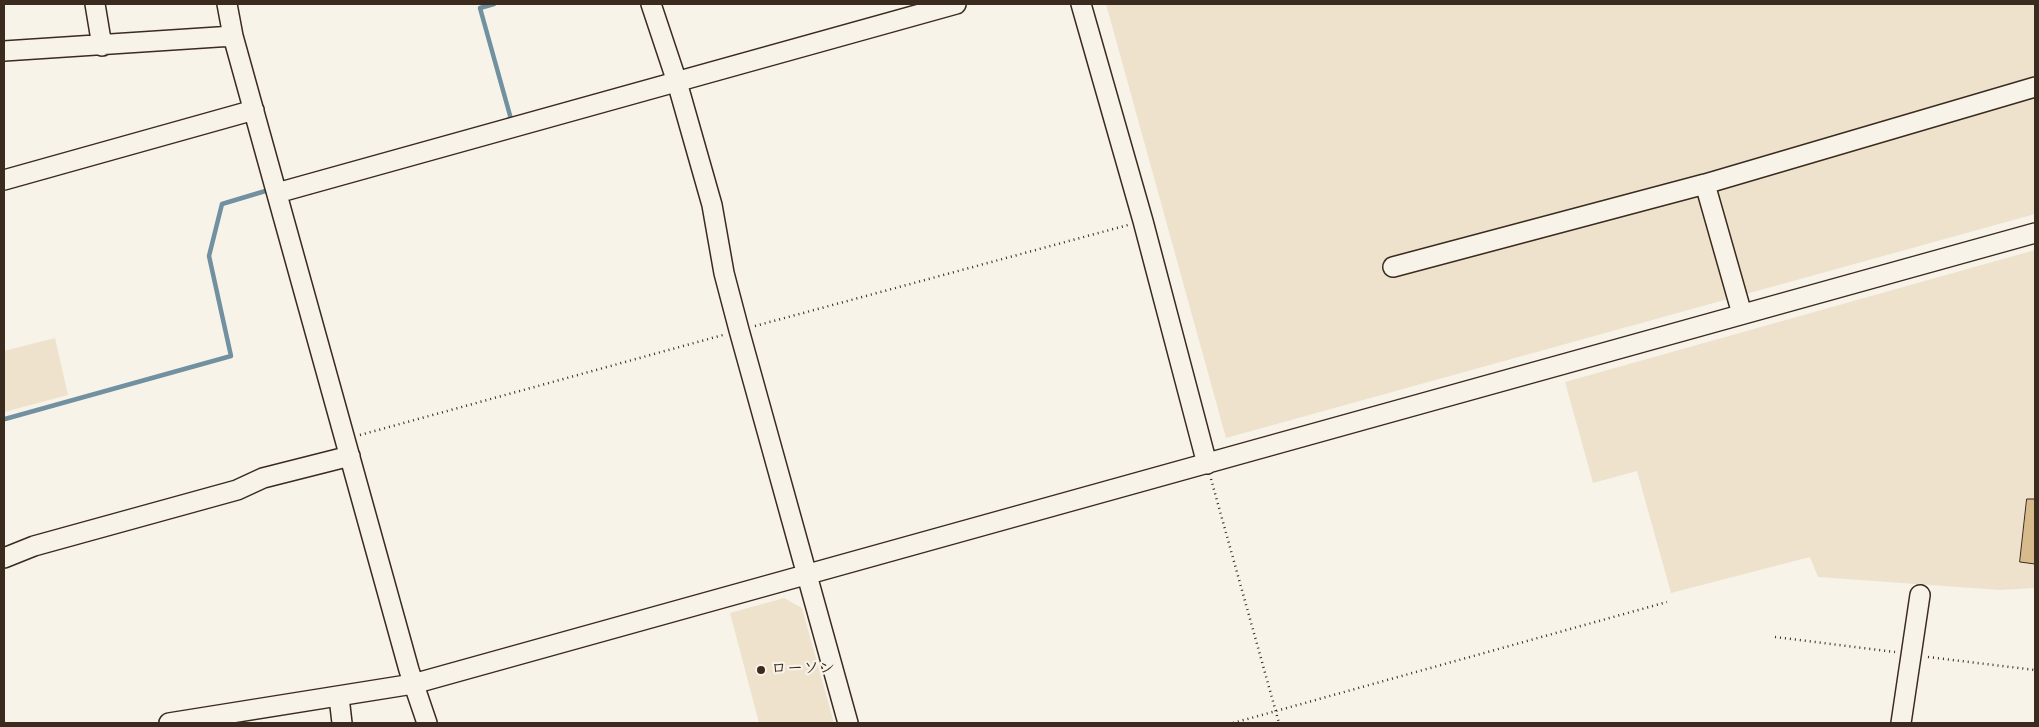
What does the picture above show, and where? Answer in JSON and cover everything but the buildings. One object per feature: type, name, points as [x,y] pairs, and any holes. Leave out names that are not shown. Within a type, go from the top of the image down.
[{"type":"street","points":[[95,4],[102,46]]},
{"type":"street","points":[[227,4],[233,36],[413,684],[427,723]]},
{"type":"street","points":[[651,4],[678,86],[712,205],[724,273],[848,723]]},
{"type":"street","points":[[277,193],[678,86],[956,4]]},
{"type":"street","points":[[1081,4],[1142,221],[1207,464]]},
{"type":"street","points":[[4,51],[233,36]]},
{"type":"street","points":[[1393,267],[1705,184],[2035,86]]},
{"type":"street","points":[[4,180],[254,110]]},
{"type":"street","points":[[1705,184],[1742,314]]},
{"type":"street","points":[[169,723],[202,721],[413,684],[2035,233]]},
{"type":"street","points":[[4,558],[34,546],[237,490],[263,478],[348,447]]},
{"type":"street","points":[[1901,723],[1920,596]]},
{"type":"street","points":[[339,697],[342,723]]},
{"type":"path","points":[[348,447],[739,330],[1142,221]]},
{"type":"path","points":[[1207,464],[1279,723]]},
{"type":"path","points":[[1233,723],[1667,602]]},
{"type":"shaded area","points":[[1106,4],[2035,4],[2035,214],[1226,438]]},
{"type":"shaded area","points":[[2035,250],[2035,588],[2000,590],[1818,577],[1810,557],[1671,593],[1637,471],[1593,483],[1565,382]]},
{"type":"shaded area","points":[[55,338],[68,395],[4,412],[4,351]]},
{"type":"shaded area","points":[[784,598],[802,608],[834,723],[759,723],[730,613]]},
{"type":"waterway","points":[[494,4],[480,8],[511,119],[507,120]]},
{"type":"waterway","points":[[5,419],[231,356],[209,256],[222,204],[272,189]]},
{"type":"place","name":"ローソン","points":[[761,670]]}]
